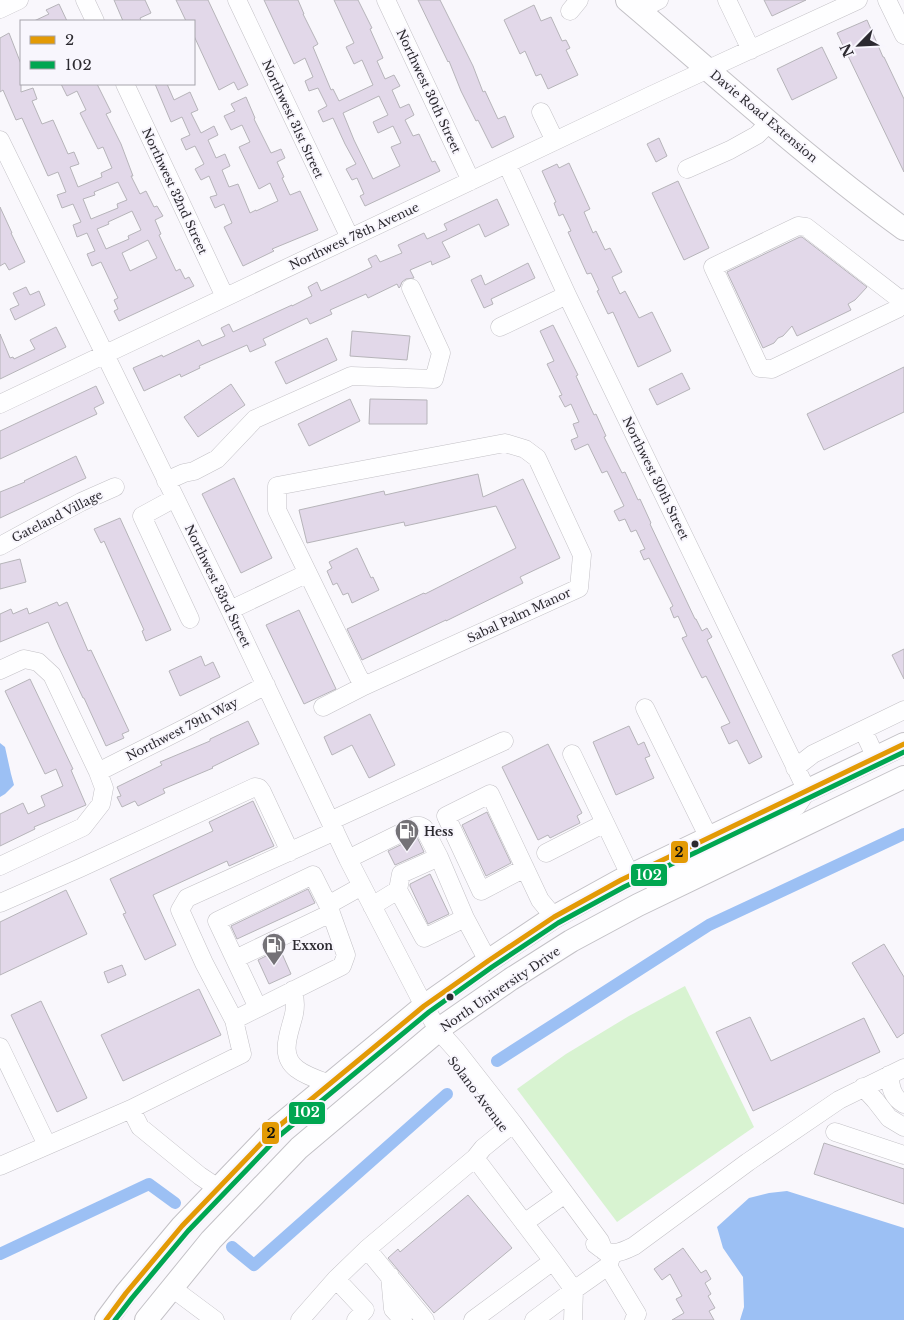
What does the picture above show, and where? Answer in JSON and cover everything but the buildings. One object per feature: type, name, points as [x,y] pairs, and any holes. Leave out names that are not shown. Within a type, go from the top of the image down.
[{"type":"main road","name":"Davie Road Extension","points":[[633,5],[770,122],[873,207],[904,229]]},
{"type":"main road","points":[[106,1320],[182,1226],[274,1130],[424,1006],[554,917],[630,875],[904,744]]},
{"type":"main road","points":[[834,810],[838,797],[852,784],[904,759]]},
{"type":"main road","name":"North University Drive","points":[[146,1320],[211,1240],[299,1148],[438,1031],[510,979],[556,950],[651,898],[904,777]]},
{"type":"street","points":[[0,9],[19,0]]},
{"type":"street","points":[[85,0],[95,20]]},
{"type":"street","name":"Northwest 31st Street","points":[[237,0],[350,238]]},
{"type":"street","name":"Northwest 30th Street","points":[[386,0],[471,181]]},
{"type":"street","points":[[633,5],[659,0]]},
{"type":"street","points":[[727,0],[751,50],[858,0]]},
{"type":"street","points":[[887,0],[904,35]]},
{"type":"street","name":"Northwest 78th Avenue","points":[[0,404],[751,50]]},
{"type":"street","name":"Northwest 32nd Street","points":[[125,85],[225,297]]},
{"type":"street","points":[[541,112],[555,142]]},
{"type":"street","points":[[687,169],[750,139],[770,122]]},
{"type":"street","name":"Northwest 33rd Street","points":[[0,140],[230,610],[348,858],[438,1031]]},
{"type":"street","name":"Northwest 30th Street","points":[[507,164],[567,295],[807,791]]},
{"type":"street","points":[[798,226],[806,227],[903,299],[896,309],[772,369],[760,368],[713,267],[798,226]]},
{"type":"street","points":[[166,481],[194,471],[217,459],[255,419],[351,376],[434,379],[441,353],[411,288]]},
{"type":"street","points":[[500,327],[567,295]]},
{"type":"street","name":"Sabal Palm Manor","points":[[505,443],[525,449],[537,458],[582,555],[579,588],[364,686],[308,572],[277,510],[277,486],[505,443]]},
{"type":"street","name":"Gateland Village","points":[[0,546],[81,502],[115,487]]},
{"type":"street","points":[[175,498],[142,516],[190,619]]},
{"type":"street","points":[[230,610],[308,572]]},
{"type":"street","points":[[0,670],[24,659],[38,662],[52,675],[104,788],[101,804],[83,827],[0,866]]},
{"type":"street","name":"Northwest 79th Way","points":[[98,772],[266,685]]},
{"type":"street","points":[[323,707],[364,686]]},
{"type":"street","points":[[645,708],[709,838]]},
{"type":"street","points":[[796,768],[813,754],[904,710]]},
{"type":"street","points":[[863,730],[876,758]]},
{"type":"street","points":[[0,1166],[131,1109],[242,1054],[234,1020],[180,910],[187,898],[290,852],[333,826],[504,741]]},
{"type":"street","points":[[572,754],[630,875]]},
{"type":"street","points":[[0,903],[255,787],[259,788],[262,792],[290,852]]},
{"type":"street","points":[[651,898],[670,874],[773,824],[797,806],[807,791]]},
{"type":"street","points":[[525,868],[481,891],[446,816],[490,794],[525,868],[540,900],[554,917]]},
{"type":"street","points":[[546,853],[605,823]]},
{"type":"street","points":[[348,858],[415,826],[424,828],[439,856],[465,918],[488,961]]},
{"type":"street","points":[[439,856],[401,874],[398,890],[424,938],[465,918]]},
{"type":"street","points":[[234,1020],[258,1008],[293,990],[342,966],[346,955],[330,909],[313,875],[217,920],[258,1008]]},
{"type":"street","points":[[235,959],[330,909],[362,886]]},
{"type":"street","points":[[372,906],[398,890]]},
{"type":"street","points":[[293,990],[295,1007],[287,1040],[287,1055],[295,1068],[330,1084]]},
{"type":"street","name":"Solano Avenue","points":[[438,1031],[448,1057],[584,1235],[608,1257]]},
{"type":"street","name":"Solano Avenue","points":[[438,1031],[456,1050],[513,1123],[600,1241],[608,1257]]},
{"type":"street","points":[[0,1047],[47,1145]]},
{"type":"street","points":[[534,1320],[574,1290],[608,1257],[634,1246],[748,1162],[839,1100],[896,1072]]},
{"type":"street","points":[[896,1072],[892,1092],[904,1104]]},
{"type":"street","points":[[864,1087],[889,1118],[902,1120]]},
{"type":"street","points":[[131,1109],[140,1127],[200,1176],[218,1188]]},
{"type":"street","points":[[300,1320],[336,1279],[367,1249],[475,1158],[483,1148],[505,1130]]},
{"type":"street","points":[[835,1132],[904,1155]]},
{"type":"street","points":[[475,1158],[574,1290],[573,1320]]},
{"type":"street","points":[[524,1223],[558,1199]]},
{"type":"street","points":[[367,1249],[425,1320]]},
{"type":"street","points":[[608,1257],[636,1317]]},
{"type":"street","points":[[472,1320],[553,1261]]},
{"type":"street","points":[[390,1276],[393,1309],[403,1320]]},
{"type":"street","points":[[336,1279],[366,1317]]},
{"type":"street","points":[[172,1288],[214,1320]]},
{"type":"green space","points":[[685,986],[754,1127],[617,1222],[517,1089],[566,1054],[629,1016]]},
{"type":"water","points":[[0,743],[5,747],[14,785],[0,797]]},
{"type":"water","points":[[787,1191],[904,1228],[904,1320],[740,1320],[744,1307],[743,1277],[723,1248],[717,1227],[749,1198]]},
{"type":"waterway","points":[[497,1061],[709,925],[904,834]]},
{"type":"waterway","points":[[232,1247],[254,1265],[447,1094]]},
{"type":"waterway","points":[[0,1254],[149,1184],[175,1203]]},
{"type":"transit line","name":"2","points":[[106,1320],[182,1226],[274,1130],[424,1006],[554,917],[621,880],[904,744]]},
{"type":"transit line","name":"102","points":[[115,1320],[188,1231],[279,1136],[429,1012],[558,923],[624,887],[904,752]]},
{"type":"place","name":"Hess","points":[[407,852]]},
{"type":"place","name":"Exxon","points":[[274,966]]}]
